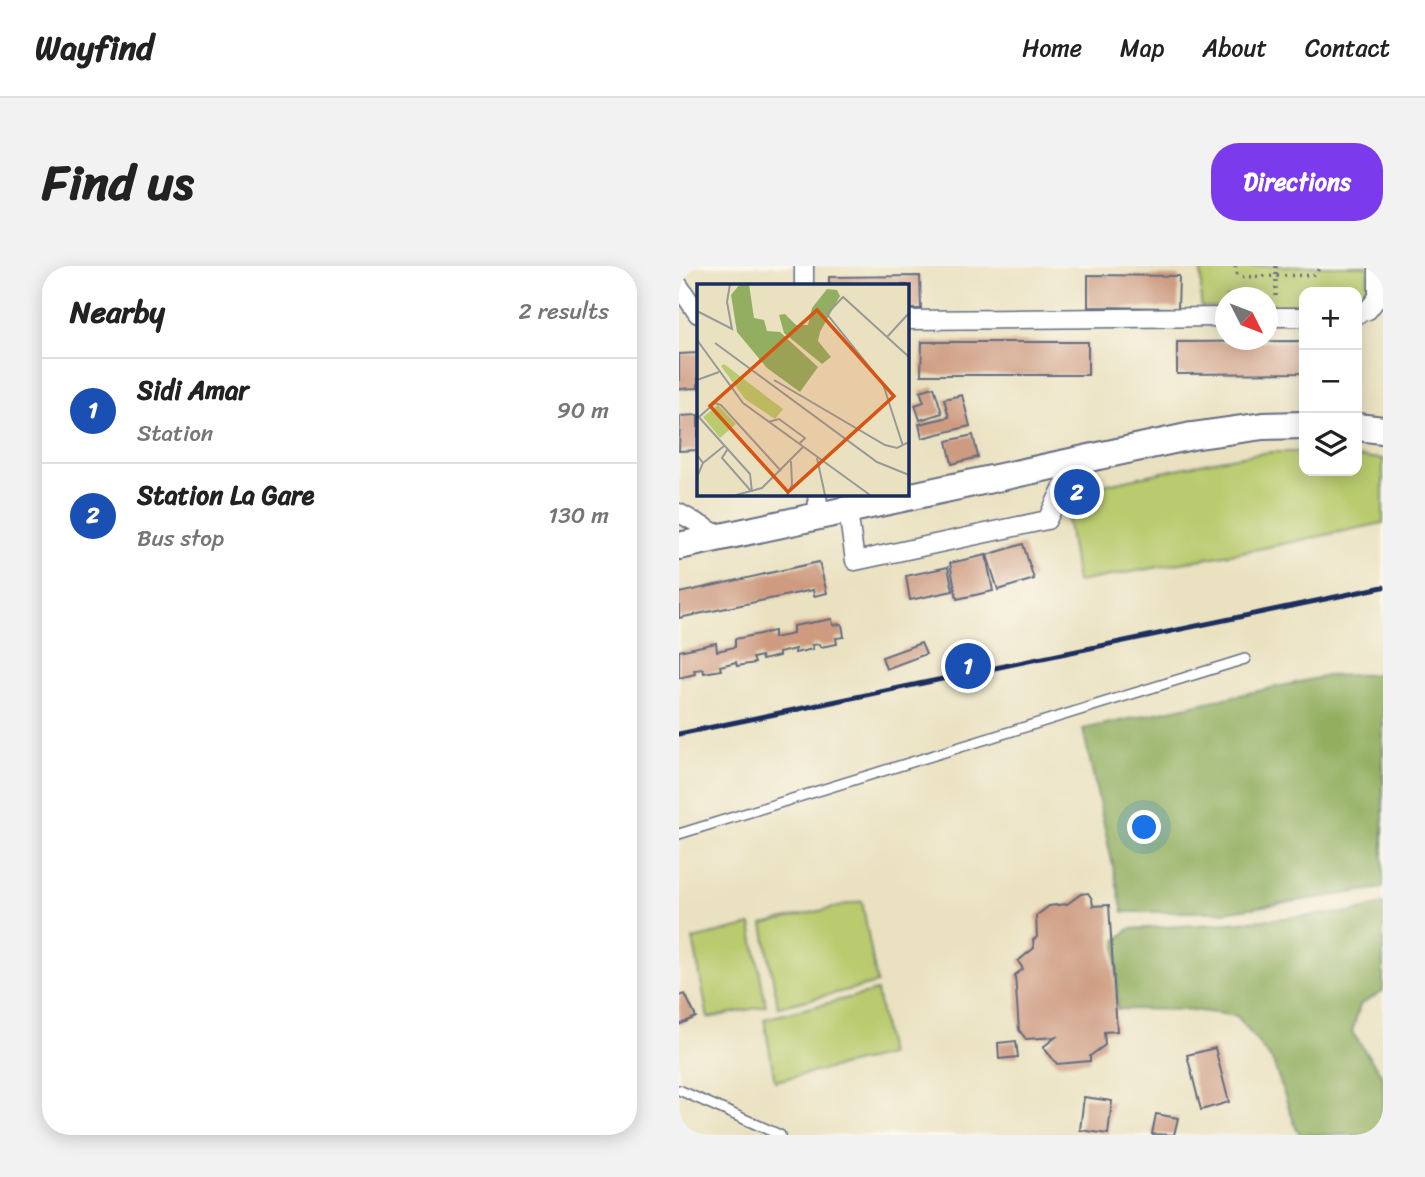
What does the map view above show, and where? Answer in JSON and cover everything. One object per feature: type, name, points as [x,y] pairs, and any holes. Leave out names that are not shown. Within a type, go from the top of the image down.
[{"type":"street","points":[[804,266],[804,284]]},
{"type":"street","points":[[1362,312],[1369,310],[1377,297],[1378,266]]},
{"type":"street","points":[[679,286],[697,313]]},
{"type":"street","points":[[1278,312],[1299,316]]},
{"type":"street","points":[[908,320],[1215,317]]},
{"type":"street","points":[[679,546],[722,537],[818,505],[848,511],[1192,436],[1263,426],[1299,425]]},
{"type":"street","points":[[1362,428],[1383,430]]},
{"type":"street","points":[[848,511],[855,561],[917,542],[1016,519],[1047,520],[1075,462]]},
{"type":"street","points":[[679,513],[722,537]]},
{"type":"lane","points":[[679,834],[1245,659]]},
{"type":"lane","points":[[679,1090],[780,1135]]},
{"type":"path","points":[[1235,266],[1237,274],[1243,277],[1312,275],[1320,266]]},
{"type":"path","points":[[1275,287],[1276,266]]},
{"type":"green space","points":[[1201,266],[1368,266],[1362,296],[1362,287],[1299,287],[1299,306],[1278,306],[1278,287],[1215,287],[1215,307],[1201,307]]},
{"type":"green space","points":[[1299,452],[1299,476],[1362,476],[1362,457],[1383,459],[1383,523],[1077,582],[1065,504],[1097,496],[1096,487],[1250,455]]},
{"type":"green space","points":[[1383,674],[1383,888],[1224,912],[1123,912],[1083,729],[1327,676]]},
{"type":"green space","points":[[862,901],[877,983],[778,1007],[763,924]]},
{"type":"green space","points":[[1383,904],[1383,991],[1360,1005],[1352,1032],[1383,1077],[1383,1135],[1302,1135],[1297,1131],[1273,1062],[1237,1016],[1192,1010],[1117,1009],[1116,941],[1129,929],[1352,912]]},
{"type":"green space","points":[[751,925],[766,1006],[708,1018],[693,939]]},
{"type":"green space","points":[[877,991],[889,1055],[775,1081],[764,1019]]},
{"type":"building","points":[[1088,275],[1179,276],[1178,308],[1088,307]]},
{"type":"building","points":[[920,276],[921,309],[908,309],[908,284],[829,284],[829,277]]},
{"type":"building","points":[[1278,341],[1299,341],[1299,373],[1177,374],[1177,342],[1215,342],[1215,350],[1278,350]]},
{"type":"building","points":[[922,342],[1088,342],[1088,375],[921,375]]},
{"type":"building","points":[[697,353],[697,388],[679,389],[679,354]]},
{"type":"building","points":[[934,387],[942,413],[920,420],[915,405],[924,402],[920,391]]},
{"type":"building","points":[[962,395],[970,426],[922,438],[919,424],[949,417],[944,399]]},
{"type":"building","points":[[697,415],[697,450],[679,451],[680,416]]},
{"type":"building","points":[[973,435],[978,457],[952,464],[947,441]]},
{"type":"building","points":[[1023,544],[1034,579],[998,590],[987,555]]},
{"type":"building","points":[[986,555],[993,591],[957,599],[950,563]]},
{"type":"building","points":[[819,562],[827,593],[814,596],[813,590],[679,618],[679,593]]},
{"type":"building","points":[[948,567],[953,591],[910,600],[906,576]]},
{"type":"building","points":[[832,619],[833,625],[842,624],[844,637],[836,638],[837,644],[820,647],[819,644],[812,645],[813,649],[795,653],[795,649],[762,660],[761,656],[753,658],[755,663],[737,666],[736,662],[720,666],[721,670],[704,673],[703,669],[694,670],[695,674],[679,678],[679,651],[716,643],[717,651],[735,647],[735,639],[774,631],[774,638],[793,634],[793,626]]},
{"type":"building","points":[[921,643],[926,654],[886,669],[882,657]]},
{"type":"building","points":[[1088,893],[1093,906],[1109,905],[1117,1031],[1104,1032],[1105,1045],[1090,1056],[1090,1061],[1057,1064],[1043,1047],[1056,1037],[1026,1039],[1019,1030],[1015,975],[1023,969],[1018,961],[1034,948],[1033,940],[1037,937],[1036,916],[1049,906],[1067,904],[1081,894]]},
{"type":"building","points":[[685,994],[696,1017],[679,1025],[679,996]]},
{"type":"building","points":[[1016,1041],[1018,1057],[999,1059],[998,1043]]},
{"type":"building","points":[[1215,1048],[1229,1102],[1201,1110],[1187,1055]]},
{"type":"building","points":[[1084,1097],[1112,1101],[1108,1134],[1080,1130]]},
{"type":"building","points":[[1156,1114],[1178,1118],[1174,1135],[1152,1134]]},
{"type":"railway","points":[[679,734],[1383,587]]},
{"type":"place","name":"Station La Gare","points":[[1077,492]]},
{"type":"place","name":"Sidi Amar","points":[[968,666]]}]
